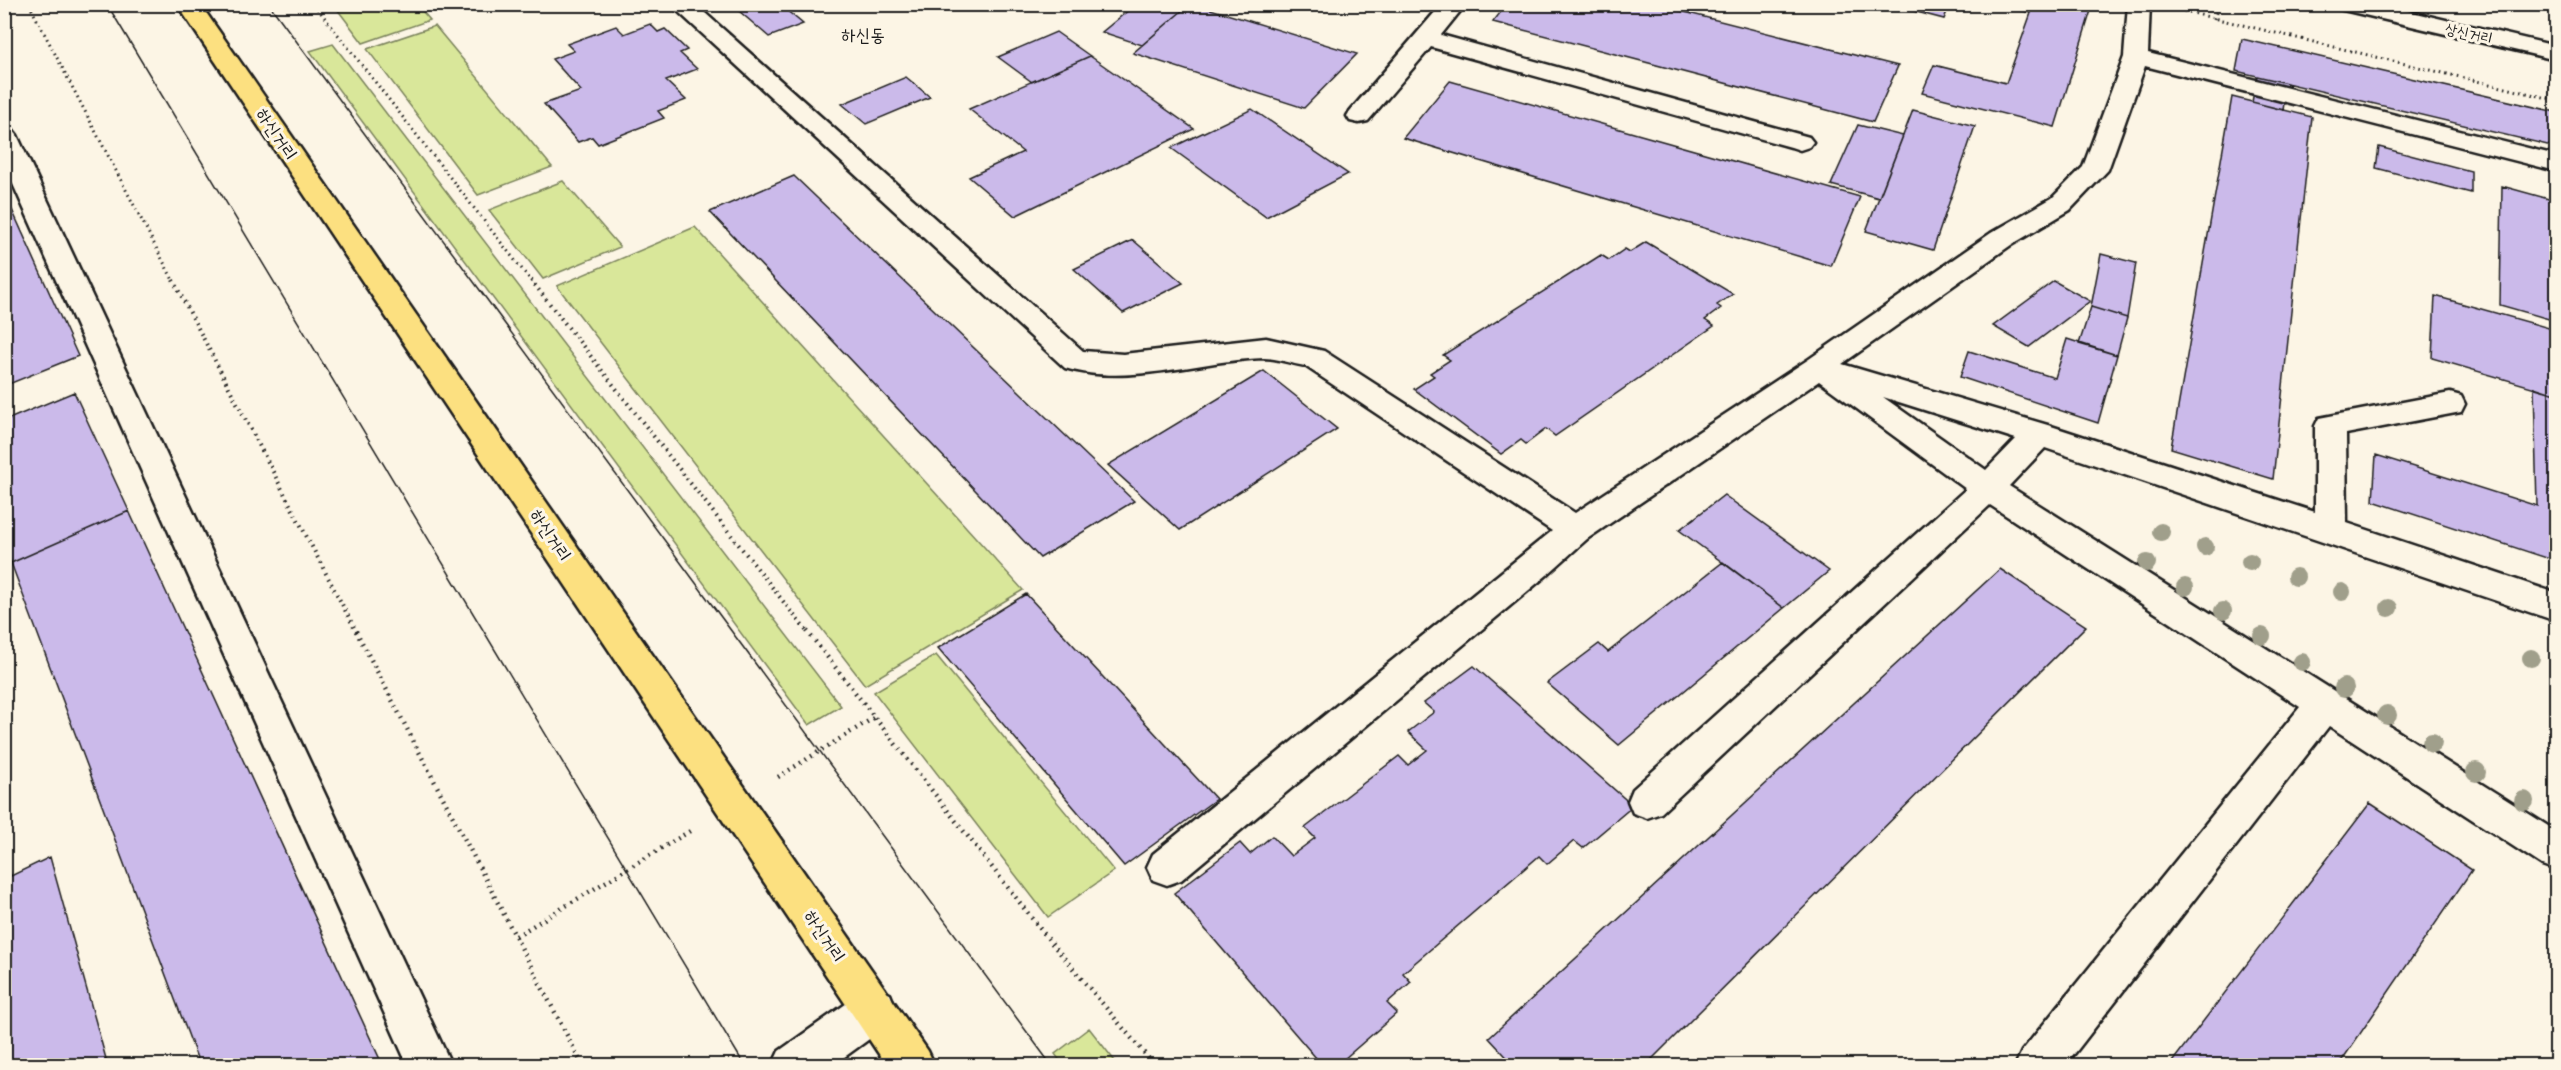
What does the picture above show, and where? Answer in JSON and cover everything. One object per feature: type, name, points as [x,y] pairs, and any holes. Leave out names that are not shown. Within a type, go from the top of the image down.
[{"type":"main road","name":"하신거리","points":[[189,4],[913,1065]]},
{"type":"street","points":[[681,4],[1075,361],[1124,363],[1266,348],[1314,358],[1575,530]]},
{"type":"street","points":[[1359,116],[1455,4]]},
{"type":"street","points":[[1167,867],[1535,566],[1575,530],[1819,366],[2001,238],[2061,204],[2095,170],[2136,57],[2139,4]]},
{"type":"street","name":"상신거리","points":[[2347,4],[2556,53]]},
{"type":"street","points":[[1425,38],[1800,142]]},
{"type":"street","points":[[2136,57],[2556,163]]},
{"type":"street","points":[[4,135],[430,1065]]},
{"type":"street","points":[[1819,366],[2040,434],[2331,529],[2556,607]]},
{"type":"street","points":[[1819,366],[1988,488],[2556,852]]},
{"type":"street","points":[[2331,529],[2330,426],[2450,404]]},
{"type":"street","points":[[1647,801],[1988,488],[2040,434]]},
{"type":"street","points":[[2037,1065],[2324,705]]},
{"type":"street","points":[[794,1065],[875,1009]]},
{"type":"path","points":[[29,4],[583,1065]]},
{"type":"path","points":[[314,4],[1049,940],[1155,1065]]},
{"type":"path","points":[[2214,19],[2219,4]]},
{"type":"path","points":[[2174,9],[2556,100]]},
{"type":"green space","points":[[334,5],[417,5],[430,20],[363,43]]},
{"type":"green space","points":[[435,26],[552,167],[478,195],[367,49]]},
{"type":"green space","points":[[333,44],[841,706],[809,725],[310,51]]},
{"type":"green space","points":[[563,181],[620,247],[543,279],[489,210]]},
{"type":"green space","points":[[695,227],[1023,590],[865,685],[557,286]]},
{"type":"green space","points":[[936,655],[1114,871],[1048,917],[874,692]]},
{"type":"green space","points":[[1089,1028],[1118,1065],[1063,1065],[1055,1054]]},
{"type":"building","points":[[757,4],[779,4],[803,24],[769,37],[739,11]]},
{"type":"building","points":[[1136,4],[1190,4],[1142,45],[1102,32]]},
{"type":"building","points":[[1190,4],[1357,54],[1304,108],[1133,53]]},
{"type":"building","points":[[1507,4],[1653,4],[1898,66],[1873,122],[1493,22]]},
{"type":"building","points":[[1886,4],[1950,4],[1944,19]]},
{"type":"building","points":[[1994,4],[2093,4],[2055,127],[1922,93],[1934,65],[2006,83],[2031,13]]},
{"type":"building","points":[[650,24],[658,32],[665,29],[687,50],[680,53],[697,69],[666,81],[686,100],[658,111],[664,118],[598,144],[592,137],[578,142],[544,104],[581,91],[552,59],[574,51],[567,44],[616,26],[624,34]]},
{"type":"building","points":[[1056,32],[1090,56],[1032,82],[998,57]]},
{"type":"building","points":[[2242,39],[2556,112],[2556,147],[2236,71]]},
{"type":"building","points":[[1090,56],[1194,129],[1015,216],[969,177],[1023,152],[969,109]]},
{"type":"building","points":[[2257,76],[2287,83],[2283,110],[2252,102]]},
{"type":"building","points":[[906,77],[930,97],[866,124],[842,104]]},
{"type":"building","points":[[1450,81],[1860,197],[1831,266],[1403,138]]},
{"type":"building","points":[[2232,97],[2312,117],[2273,479],[2171,448]]},
{"type":"building","points":[[1252,109],[1348,174],[1266,217],[1171,148]]},
{"type":"building","points":[[1913,110],[1975,126],[1933,250],[1866,231]]},
{"type":"building","points":[[1858,125],[1903,136],[1879,198],[1831,185]]},
{"type":"building","points":[[2379,147],[2471,171],[2471,193],[2376,168]]},
{"type":"building","points":[[794,176],[1134,501],[1040,558],[710,212]]},
{"type":"building","points":[[2502,186],[2556,201],[2556,321],[2500,305]]},
{"type":"building","points":[[4,192],[78,356],[4,386]]},
{"type":"building","points":[[1133,240],[1183,283],[1123,313],[1074,269]]},
{"type":"building","points":[[1646,242],[1733,294],[1717,305],[1721,308],[1705,320],[1714,326],[1555,436],[1546,429],[1526,444],[1521,440],[1501,454],[1414,389],[1434,376],[1430,373],[1450,360],[1443,355],[1601,255],[1609,260],[1625,249],[1630,252]]},
{"type":"building","points":[[2101,254],[2136,263],[2127,318],[2091,307]]},
{"type":"building","points":[[2054,281],[2090,301],[2029,347],[1993,326]]},
{"type":"building","points":[[2435,296],[2556,330],[2556,394],[2432,358]]},
{"type":"building","points":[[2091,307],[2127,318],[2117,355],[2079,344]]},
{"type":"building","points":[[2067,339],[2117,355],[2098,423],[1960,377],[1969,351],[2055,378]]},
{"type":"building","points":[[1264,371],[1337,429],[1180,530],[1108,465]]},
{"type":"building","points":[[2534,387],[2556,394],[2556,561],[2373,501],[2376,455],[2537,506]]},
{"type":"building","points":[[74,392],[129,511],[11,563],[4,545],[4,421]]},
{"type":"building","points":[[1724,495],[1829,571],[1784,608],[1679,530]]},
{"type":"building","points":[[129,511],[383,1066],[200,1066],[11,563]]},
{"type":"building","points":[[1723,562],[1784,608],[1619,745],[1547,683],[1599,644],[1608,652]]},
{"type":"building","points":[[2000,569],[2086,626],[1645,1066],[1515,1066],[1489,1038]]},
{"type":"building","points":[[1026,594],[1216,799],[1124,866],[938,648]]},
{"type":"building","points":[[1474,666],[1633,806],[1583,848],[1574,841],[1547,864],[1539,856],[1403,973],[1411,982],[1387,1003],[1397,1013],[1336,1066],[1323,1066],[1174,893],[1240,843],[1250,854],[1272,836],[1291,856],[1315,838],[1305,828],[1399,756],[1408,765],[1427,750],[1408,732],[1434,712],[1424,703]]},
{"type":"building","points":[[2370,803],[2472,870],[2338,1066],[2169,1066]]},
{"type":"building","points":[[4,854],[11,876],[50,857],[108,1066],[4,1066]]},
{"type":"tram line","points":[[107,4],[745,1066]]},
{"type":"tram line","points":[[269,4],[1052,1066]]},
{"type":"district","name":"하신동","points":[[863,34]]}]
